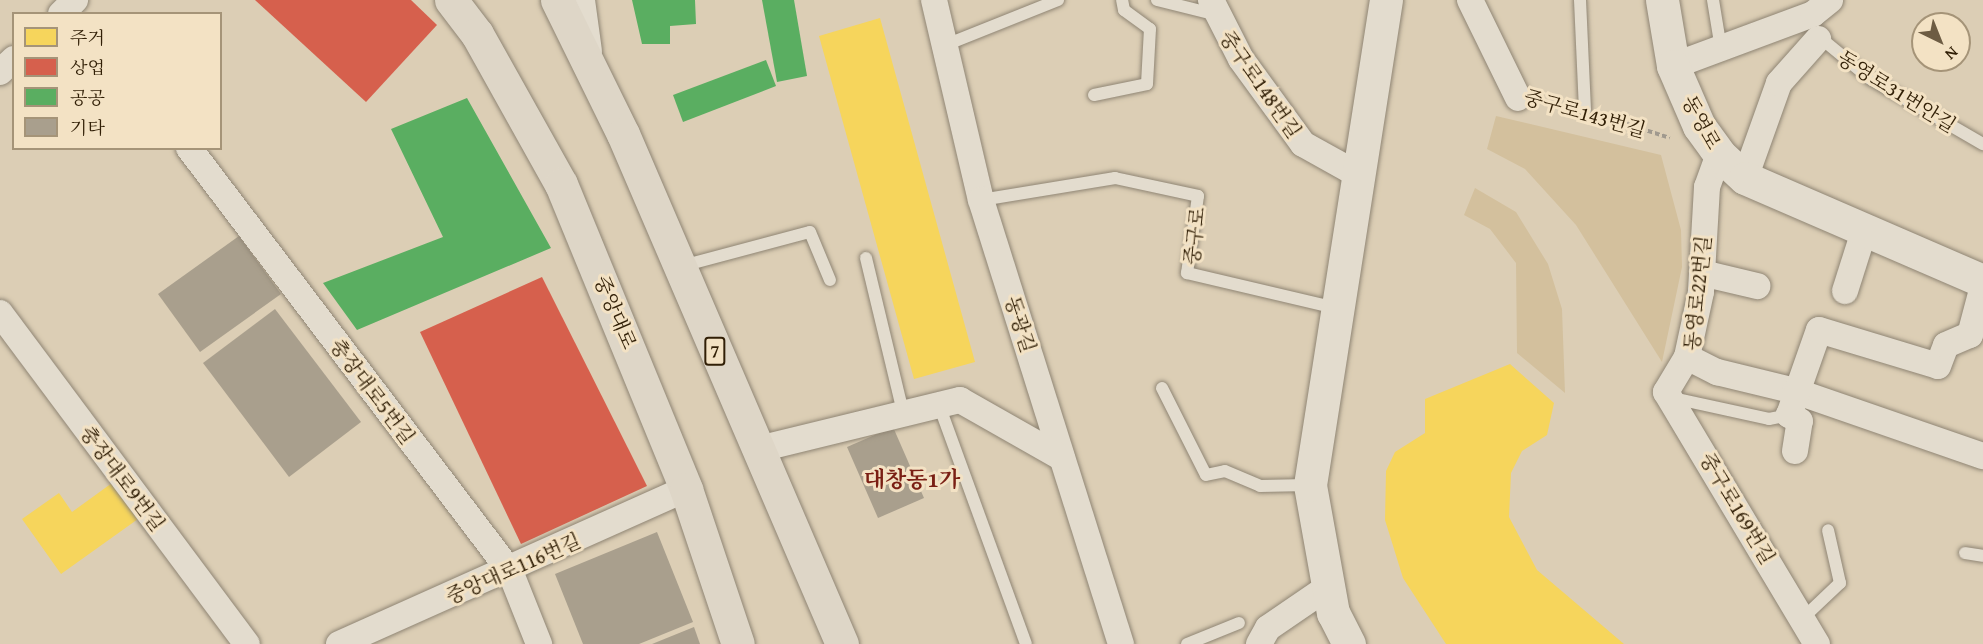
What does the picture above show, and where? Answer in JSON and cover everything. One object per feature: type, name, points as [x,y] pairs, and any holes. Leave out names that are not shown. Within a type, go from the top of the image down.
[{"type":"main road","name":"중앙대로","points":[[451,0],[477,34],[561,184],[686,489],[738,644]]},
{"type":"main road","name":"7","points":[[557,0],[586,59],[679,267],[842,644]]},
{"type":"main road","points":[[578,0],[586,59]]},
{"type":"main road","points":[[1349,644],[1328,587],[1310,485],[1357,174],[1377,80],[1386,0]]},
{"type":"main road","name":"동영로","points":[[1662,0],[1673,66],[1699,126],[1719,154],[1745,178],[1983,284]]},
{"type":"street","points":[[63,12],[76,0],[85,12]]},
{"type":"street","name":"동광길","points":[[934,0],[981,200],[1121,644]]},
{"type":"street","name":"중구로143번길","points":[[1470,0],[1518,98]]},
{"type":"street","points":[[1673,66],[1721,49],[1816,5]]},
{"type":"street","name":"중구로148번길","points":[[1212,7],[1303,144],[1357,174]]},
{"type":"street","points":[[1745,178],[1779,83],[1818,39]]},
{"type":"street","points":[[0,72],[12,61]]},
{"type":"street","name":"충장대로5번길","points":[[191,150],[510,572],[539,644]]},
{"type":"street","name":"동영로22번길","points":[[1719,154],[1707,187],[1702,273],[1687,357],[1792,403],[1983,456]]},
{"type":"street","points":[[1845,291],[1864,231]]},
{"type":"street","points":[[1702,273],[1757,286]]},
{"type":"street","name":"동영로","points":[[1792,403],[1819,330],[1938,366],[1946,345],[1970,335],[1983,284]]},
{"type":"street","name":"충장대로9번길","points":[[0,313],[247,644]]},
{"type":"street","points":[[1673,398],[1666,392],[1687,357]]},
{"type":"street","name":"중구로169번길","points":[[1673,398],[1817,644]]},
{"type":"street","points":[[759,449],[903,412],[960,400],[1062,458]]},
{"type":"street","points":[[1792,403],[1800,422],[1796,451]]},
{"type":"street","name":"중앙대로116번길","points":[[339,644],[510,572],[686,489]]},
{"type":"street","points":[[1259,644],[1268,628],[1328,587]]},
{"type":"lane","points":[[1014,0],[1016,14]]},
{"type":"lane","points":[[943,46],[1016,14],[1058,0]]},
{"type":"lane","points":[[1094,95],[1146,84],[1150,29],[1124,10],[1122,0]]},
{"type":"lane","points":[[1157,0],[1212,7]]},
{"type":"lane","points":[[1580,0],[1585,110]]},
{"type":"lane","points":[[1713,0],[1721,49]]},
{"type":"lane","name":"동영로31번안길","points":[[1816,5],[1818,39],[1869,78],[1983,144]]},
{"type":"lane","name":"중구로","points":[[981,200],[1115,178],[1198,196],[1187,273],[1337,308]]},
{"type":"lane","points":[[679,267],[810,232],[830,280]]},
{"type":"lane","points":[[866,258],[903,412]]},
{"type":"lane","points":[[1162,388],[1206,475],[1225,471],[1260,486],[1310,485]]},
{"type":"lane","points":[[1673,398],[1769,419],[1792,403]]},
{"type":"lane","points":[[939,405],[1026,644]]},
{"type":"lane","points":[[1803,618],[1840,583],[1828,530]]},
{"type":"lane","points":[[1965,553],[1983,556]]},
{"type":"lane","points":[[1187,644],[1239,623]]},
{"type":"path","name":"중구로143번길","points":[[1518,98],[1585,110],[1719,154]]},
{"type":"shaded area","points":[[1496,116],[1661,155],[1681,230],[1682,267],[1662,362],[1576,225],[1525,169],[1487,149]]},
{"type":"shaded area","points":[[1475,188],[1516,212],[1548,264],[1562,309],[1565,393],[1517,353],[1516,263],[1490,229],[1464,215]]},
{"type":"building: 주거","points":[[880,18],[975,362],[914,379],[819,36]]},
{"type":"building: 주거","points":[[1510,364],[1554,403],[1547,435],[1522,451],[1511,473],[1509,517],[1537,570],[1624,644],[1446,644],[1403,578],[1385,520],[1386,471],[1395,452],[1425,433],[1425,399]]},
{"type":"building: 주거","points":[[112,483],[138,519],[61,574],[22,519],[59,493],[72,512]]},
{"type":"building: 상업","points":[[255,0],[411,0],[437,25],[366,102]]},
{"type":"building: 상업","points":[[542,277],[647,486],[521,544],[420,332]]},
{"type":"building: 공공","points":[[632,0],[695,0],[696,24],[670,26],[670,44],[642,44]]},
{"type":"building: 공공","points":[[762,0],[794,0],[807,76],[777,82]]},
{"type":"building: 공공","points":[[766,60],[776,86],[683,122],[673,95]]},
{"type":"building: 공공","points":[[467,98],[551,248],[357,330],[323,283],[443,237],[391,129]]},
{"type":"building: 기타","points":[[239,236],[281,294],[200,352],[158,294]]},
{"type":"building: 기타","points":[[275,309],[361,422],[289,477],[203,363]]},
{"type":"building: 기타","points":[[893,427],[924,498],[878,518],[847,447]]},
{"type":"building: 기타","points":[[657,532],[693,622],[639,644],[583,644],[555,574]]},
{"type":"building: 기타","points":[[694,627],[700,644],[652,644]]},
{"type":"district","name":"대창동1가","points":[[912,480]]}]
